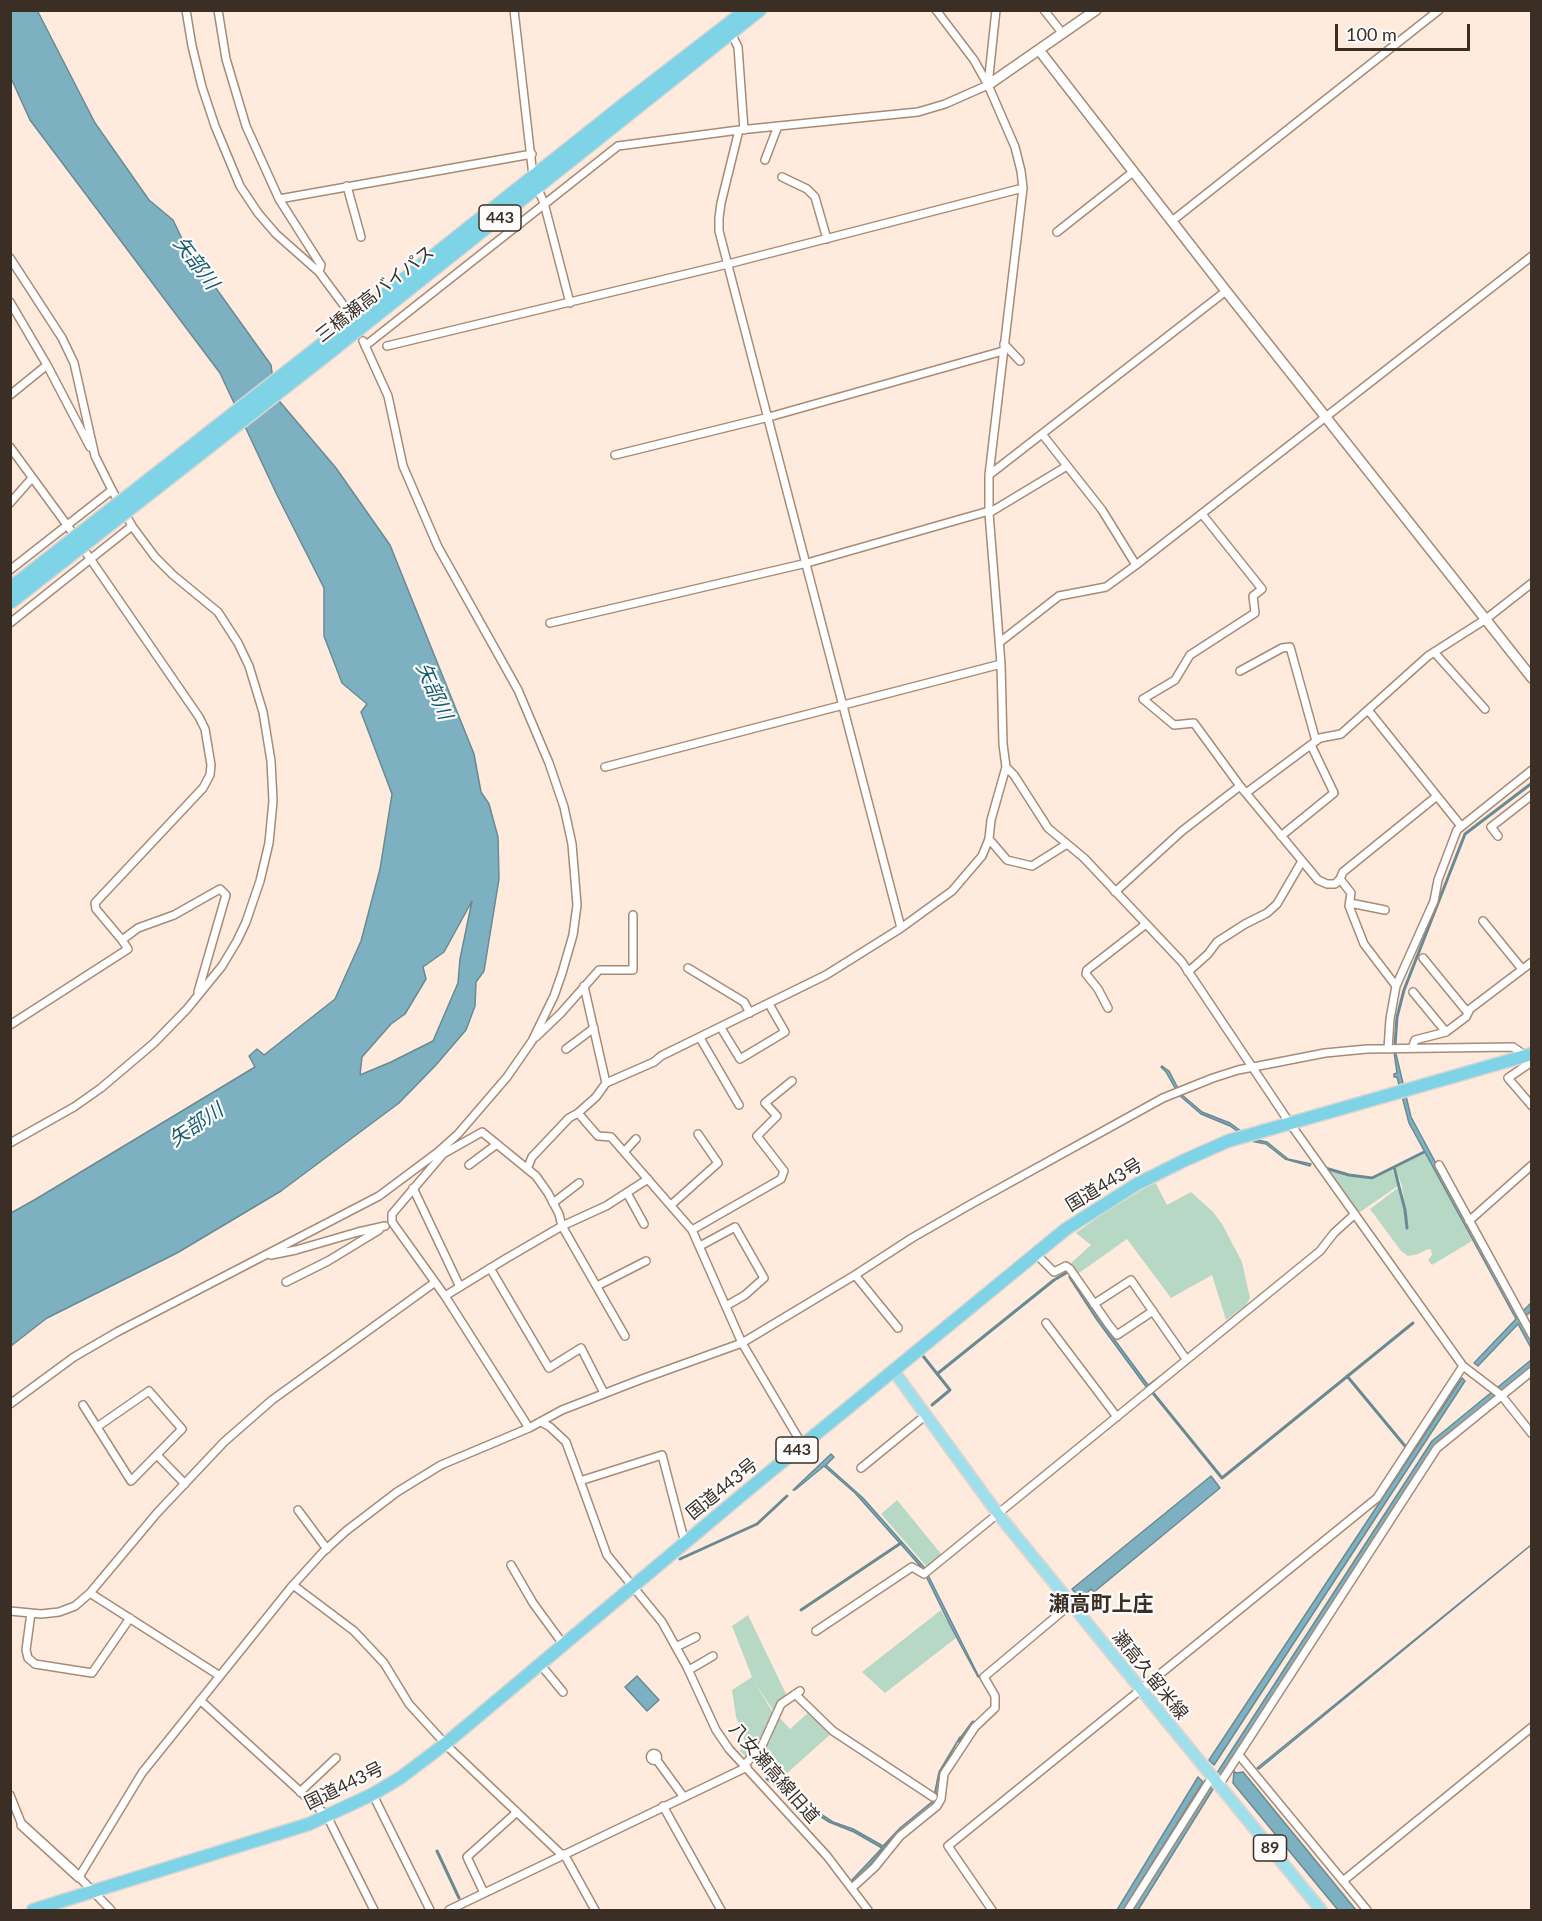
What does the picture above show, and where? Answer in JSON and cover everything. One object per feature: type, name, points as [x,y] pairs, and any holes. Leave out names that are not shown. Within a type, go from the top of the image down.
[{"type":"highway","name":"三橋瀬高バイパス","points":[[10,603],[734,23],[746,10]]},
{"type":"highway","name":"三橋瀬高バイパス","points":[[734,23],[760,10]]},
{"type":"highway","name":"三橋瀬高バイパス","points":[[10,588],[330,345]]},
{"type":"highway","name":"国道443号","points":[[33,1911],[90,1891],[228,1850],[327,1816],[400,1778],[1066,1229],[1137,1184],[1228,1141],[1529,1055]]},
{"type":"main road","name":"瀬高久留米線","points":[[893,1370],[998,1514],[1213,1782],[1321,1911]]},
{"type":"street","points":[[186,10],[202,87],[215,126],[240,186],[276,234],[319,272],[345,307]]},
{"type":"street","points":[[218,10],[226,59],[246,126],[279,199],[321,265],[319,272]]},
{"type":"street","points":[[514,10],[535,182],[544,203],[570,303]]},
{"type":"street","points":[[527,1169],[532,1157],[569,1118],[578,1113],[596,1096],[606,1083],[826,975],[901,928],[952,891],[982,856],[989,839],[991,820],[1006,767],[1003,744],[1000,642],[989,512],[989,475],[1023,188],[1017,153],[988,85],[974,60],[936,10]]},
{"type":"street","points":[[988,85],[996,10]]},
{"type":"street","points":[[1044,10],[1063,34]]},
{"type":"street","points":[[532,1041],[554,996],[576,922],[576,874],[564,807],[549,763],[518,690],[438,547],[402,466],[388,396],[364,343],[618,146],[742,130],[918,112],[945,104],[988,85],[1096,10]]},
{"type":"street","points":[[1172,221],[1439,10]]},
{"type":"street","points":[[734,23],[738,47],[742,130],[718,218],[719,231],[901,928]]},
{"type":"street","points":[[1039,50],[1532,678]]},
{"type":"street","points":[[765,160],[778,126]]},
{"type":"street","points":[[279,199],[532,154]]},
{"type":"street","points":[[1058,232],[1133,172]]},
{"type":"street","points":[[782,177],[807,189],[815,197],[827,238]]},
{"type":"street","points":[[347,186],[361,237]]},
{"type":"street","points":[[387,346],[728,264],[1023,188]]},
{"type":"street","points":[[1000,642],[1059,596],[1106,587],[1532,256]]},
{"type":"street","points":[[10,258],[62,338],[74,363],[95,456]]},
{"type":"street","points":[[989,475],[1226,291]]},
{"type":"street","points":[[10,302],[47,365],[132,525],[155,557],[218,612],[232,631],[249,666],[263,712],[271,760],[273,801],[269,843],[260,881],[237,941],[222,966],[187,1009],[154,1043],[101,1088],[74,1107],[10,1143]]},
{"type":"street","points":[[1004,347],[1020,361]]},
{"type":"street","points":[[615,455],[769,417],[1004,347]]},
{"type":"street","points":[[10,395],[47,365]]},
{"type":"street","points":[[1042,434],[1102,510],[1136,565]]},
{"type":"street","points":[[10,447],[200,717],[205,729],[211,765],[210,775],[203,788],[95,903],[96,909],[128,950],[10,1025]]},
{"type":"street","points":[[550,623],[807,563],[989,512],[1067,466]]},
{"type":"street","points":[[10,503],[32,478]]},
{"type":"street","points":[[10,570],[112,489]]},
{"type":"street","points":[[1202,514],[1262,589],[1253,596],[1256,613],[1190,655],[1175,680],[1143,699],[1174,725],[1194,723],[1240,786],[1281,836],[1318,880],[1327,884],[1335,884],[1343,872],[1437,796]]},
{"type":"street","points":[[10,623],[132,525]]},
{"type":"street","points":[[1246,793],[1320,738],[1341,734],[1434,652],[1486,619],[1532,583]]},
{"type":"street","points":[[1240,671],[1282,648],[1290,647],[1314,743],[1334,793],[1281,836]]},
{"type":"street","points":[[1434,652],[1485,709]]},
{"type":"street","points":[[605,767],[1001,664]]},
{"type":"street","points":[[1368,710],[1461,826]]},
{"type":"street","points":[[1006,767],[1014,775],[1048,828],[1084,858],[1182,962],[1289,1122],[1462,1366],[1501,1395],[1532,1434]]},
{"type":"street","points":[[1388,1049],[1396,986],[1434,901],[1438,880],[1457,830],[1532,770]]},
{"type":"street","points":[[1115,892],[1182,831],[1240,786]]},
{"type":"street","points":[[1498,836],[1491,827],[1532,795]]},
{"type":"street","points":[[989,839],[1008,860],[1032,866],[1067,844]]},
{"type":"street","points":[[1188,972],[1209,954],[1217,942],[1267,913],[1277,904],[1302,861]]},
{"type":"street","points":[[1340,879],[1351,893],[1349,906],[1364,944],[1396,986]]},
{"type":"street","points":[[122,940],[138,928],[174,915],[220,889],[226,895],[197,995]]},
{"type":"street","points":[[1350,903],[1385,910]]},
{"type":"street","points":[[286,1282],[328,1261],[388,1224],[392,1214],[441,1152],[488,1101],[532,1041],[561,1013],[599,970],[633,969],[633,915]]},
{"type":"street","points":[[1483,921],[1522,969]]},
{"type":"street","points":[[1107,1008],[1098,989],[1086,974],[1087,970],[1146,924]]},
{"type":"street","points":[[1423,958],[1468,1013]]},
{"type":"street","points":[[1412,1048],[1415,1040],[1446,1032],[1470,1009],[1532,962]]},
{"type":"street","points":[[688,968],[744,1002],[750,1013]]},
{"type":"street","points":[[584,986],[606,1083]]},
{"type":"street","points":[[1413,992],[1446,1032]]},
{"type":"street","points":[[721,1028],[740,1059],[785,1032],[768,1004]]},
{"type":"street","points":[[567,1049],[594,1028]]},
{"type":"street","points":[[700,1038],[739,1105]]},
{"type":"street","points":[[79,1877],[142,1773],[293,1585],[327,1549],[397,1492],[441,1465],[529,1428],[562,1410],[742,1343],[953,1215],[1163,1098],[1221,1075],[1292,1058],[1325,1053],[1367,1049],[1513,1047],[1529,1055],[1530,1063],[1508,1078],[1532,1106]]},
{"type":"street","points":[[692,1230],[781,1179],[784,1171],[757,1136],[777,1116],[765,1103],[792,1081]]},
{"type":"street","points":[[578,1113],[598,1136],[611,1137],[692,1230],[742,1343],[803,1446]]},
{"type":"street","points":[[10,1404],[74,1357],[117,1332],[379,1196],[441,1152],[482,1132],[536,1176],[625,1336]]},
{"type":"street","points":[[670,1205],[718,1163],[698,1134]]},
{"type":"street","points":[[624,1152],[636,1139]]},
{"type":"street","points":[[469,1165],[497,1144]]},
{"type":"street","points":[[1439,1165],[1532,1335]]},
{"type":"street","points":[[1470,1221],[1532,1165]]},
{"type":"street","points":[[445,1296],[562,1226],[606,1206],[648,1179]]},
{"type":"street","points":[[553,1203],[579,1183]]},
{"type":"street","points":[[413,1188],[460,1287]]},
{"type":"street","points":[[627,1193],[644,1224]]},
{"type":"street","points":[[816,1631],[912,1567],[924,1574],[1320,1251],[1334,1233],[1355,1214]]},
{"type":"street","points":[[263,1257],[388,1224]]},
{"type":"street","points":[[388,1224],[445,1296],[529,1428]]},
{"type":"street","points":[[700,1246],[735,1227],[764,1278],[745,1295],[726,1306]]},
{"type":"street","points":[[1039,1257],[1054,1272],[1066,1266],[1070,1269],[1118,1335],[1153,1311]]},
{"type":"street","points":[[597,1286],[646,1261]]},
{"type":"street","points":[[490,1268],[549,1368],[581,1348],[604,1393]]},
{"type":"street","points":[[855,1275],[898,1328]]},
{"type":"street","points":[[1094,1304],[1131,1280],[1186,1359]]},
{"type":"street","points":[[10,1611],[41,1614],[75,1606],[90,1593],[157,1513],[224,1442],[272,1401],[434,1283]]},
{"type":"street","points":[[1046,1323],[1117,1416]]},
{"type":"street","points":[[992,1911],[948,1846],[1377,1498],[1462,1366]]},
{"type":"street","points":[[1128,1911],[1213,1782],[1239,1755],[1437,1448],[1532,1371]]},
{"type":"street","points":[[83,1405],[131,1481],[182,1429],[149,1391],[97,1427]]},
{"type":"street","points":[[861,1468],[926,1415]]},
{"type":"street","name":"八女瀬高線旧道","points":[[542,1422],[566,1442],[607,1555],[662,1622],[689,1670],[716,1730],[729,1749],[827,1856],[868,1911]]},
{"type":"street","points":[[157,1455],[184,1484]]},
{"type":"street","points":[[580,1481],[662,1455],[685,1543]]},
{"type":"street","points":[[298,1509],[327,1549]]},
{"type":"street","points":[[511,1565],[533,1603],[563,1644]]},
{"type":"street","points":[[293,1585],[354,1631],[384,1663],[409,1704],[443,1741],[563,1854],[595,1911]]},
{"type":"street","points":[[90,1593],[220,1676]]},
{"type":"street","points":[[852,1888],[875,1867],[900,1836],[937,1806],[944,1774],[975,1727],[995,1708],[995,1696],[984,1677],[1071,1604]]},
{"type":"street","points":[[31,1613],[26,1650],[28,1658],[35,1664],[92,1673],[130,1618]]},
{"type":"street","points":[[676,1647],[696,1636]]},
{"type":"street","points":[[689,1670],[713,1656]]},
{"type":"street","points":[[540,1664],[563,1692]]},
{"type":"street","points":[[449,1911],[746,1766],[768,1736],[781,1704],[797,1693],[833,1731],[933,1797]]},
{"type":"street","points":[[200,1700],[327,1816],[374,1911]]},
{"type":"street","points":[[1343,1881],[1532,1727]]},
{"type":"street","points":[[1239,1755],[1367,1911]]},
{"type":"street","points":[[300,1792],[336,1758]]},
{"type":"street","points":[[656,1759],[683,1796]]},
{"type":"street","points":[[10,1795],[22,1825]]},
{"type":"street","points":[[375,1799],[430,1911]]},
{"type":"street","points":[[663,1806],[721,1911]]},
{"type":"street","points":[[10,1811],[111,1911]]},
{"type":"street","points":[[484,1893],[467,1857],[517,1812]]},
{"type":"green space","points":[[1426,1151],[1472,1241],[1432,1265],[1428,1260],[1432,1255],[1431,1250],[1408,1256],[1401,1251],[1370,1209],[1398,1188],[1408,1229],[1402,1186],[1395,1167]]},
{"type":"green space","points":[[1392,1169],[1398,1186],[1357,1214],[1328,1173],[1330,1171],[1371,1180]]},
{"type":"green space","points":[[1155,1182],[1167,1205],[1191,1192],[1213,1212],[1242,1262],[1250,1298],[1246,1305],[1226,1320],[1212,1275],[1171,1298],[1127,1239],[1079,1273],[1071,1263],[1091,1245],[1076,1233]]},
{"type":"green space","points":[[897,1500],[942,1555],[927,1567],[881,1514]]},
{"type":"green space","points":[[941,1610],[956,1638],[885,1693],[862,1672]]},
{"type":"green space","points":[[748,1615],[787,1696],[773,1710],[753,1680],[772,1711],[772,1717],[762,1740],[747,1758],[740,1751],[744,1735],[736,1717],[732,1690],[752,1677],[732,1626]]},
{"type":"green space","points":[[810,1711],[832,1733],[777,1782],[754,1761],[770,1741],[779,1717],[790,1729]]},
{"type":"water","name":"矢部川","points":[[37,10],[95,123],[149,200],[173,220],[185,245],[271,365],[275,396],[336,468],[390,545],[474,754],[481,792],[489,804],[498,837],[499,879],[484,971],[476,982],[475,1006],[466,1030],[399,1103],[281,1191],[177,1253],[47,1318],[11,1346],[11,1213],[255,1067],[249,1056],[257,1049],[264,1055],[335,999],[361,941],[380,869],[392,794],[361,712],[367,704],[342,683],[324,636],[324,588],[277,495],[220,373],[30,120],[11,78],[11,11]],"holes":[[[472,901],[460,959],[458,983],[433,1041],[360,1075],[362,1057],[391,1024],[405,1014],[426,979],[423,967],[444,952]]]},
{"type":"water","points":[[1393,1045],[1397,1045],[1396,1054],[1411,1117],[1518,1316],[1531,1303],[1531,1311],[1521,1321],[1531,1340],[1531,1348],[1518,1324],[1478,1366],[1474,1363],[1516,1319],[1409,1123],[1397,1077],[1394,1077],[1397,1073]]},
{"type":"water","points":[[1162,1066],[1169,1071],[1181,1094],[1202,1112],[1230,1123],[1252,1139],[1267,1142],[1288,1159],[1311,1164],[1310,1166],[1285,1159],[1266,1144],[1251,1141],[1230,1126],[1201,1114],[1179,1095]]},
{"type":"water","points":[[1070,1276],[1148,1385],[1170,1369],[1147,1388],[1097,1320]]},
{"type":"water","points":[[1531,1360],[1531,1367],[1437,1444],[1223,1773],[1138,1910],[1131,1910],[1432,1441]]},
{"type":"water","points":[[1462,1378],[1465,1381],[1214,1765],[1209,1760]]},
{"type":"water","points":[[831,1454],[834,1457],[826,1465],[863,1498],[924,1567],[979,1677],[922,1568],[855,1493],[824,1466],[793,1490]]},
{"type":"water","points":[[1211,1476],[1220,1488],[1094,1592],[1091,1589],[1087,1593],[1089,1596],[1083,1602],[1072,1589]]},
{"type":"water","points":[[1531,1545],[1259,1769],[1257,1768]]},
{"type":"water","points":[[637,1676],[659,1700],[647,1711],[625,1687]]},
{"type":"water","points":[[960,1737],[940,1774],[934,1803],[891,1839],[870,1865],[852,1882],[882,1848],[854,1832],[829,1822],[781,1791],[782,1789],[833,1822],[853,1829],[883,1846],[900,1828],[933,1801],[939,1772]]},
{"type":"water","points":[[1234,1771],[1243,1772],[1356,1910],[1338,1910],[1233,1783]]},
{"type":"water","points":[[1198,1777],[1203,1782],[1123,1910],[1117,1910]]},
{"type":"waterway","points":[[1395,1045],[1397,1017],[1404,990],[1465,834],[1532,783]]},
{"type":"waterway","points":[[1325,1168],[1349,1175],[1372,1178],[1424,1152]]},
{"type":"waterway","points":[[1394,1167],[1407,1228]]},
{"type":"waterway","points":[[937,1374],[1054,1280],[1066,1273]]},
{"type":"waterway","points":[[1153,1393],[1222,1478],[1413,1323]]},
{"type":"waterway","points":[[923,1356],[950,1390],[932,1405]]},
{"type":"waterway","points":[[1347,1376],[1405,1446]]},
{"type":"waterway","points":[[680,1559],[757,1524],[787,1496]]},
{"type":"waterway","points":[[801,1610],[901,1543]]},
{"type":"waterway","points":[[959,1741],[973,1722]]},
{"type":"waterway","points":[[767,1779],[775,1784]]},
{"type":"waterway","points":[[437,1851],[459,1898]]},
{"type":"tunnel","points":[[345,307],[363,341]]},
{"type":"district","name":"瀬高町上庄","points":[[1101,1604]]}]
